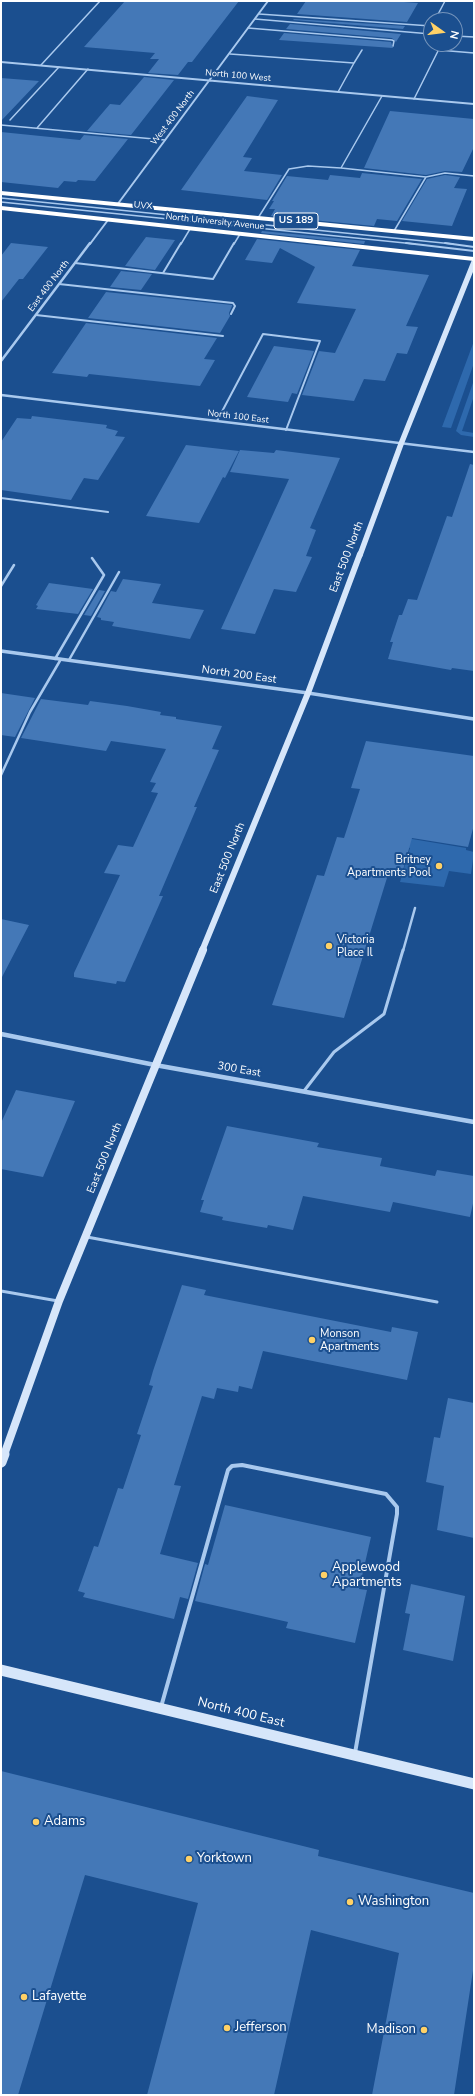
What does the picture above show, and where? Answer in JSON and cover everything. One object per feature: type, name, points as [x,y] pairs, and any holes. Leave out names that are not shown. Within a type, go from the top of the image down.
[{"type":"highway","name":"North University Avenue","points":[[1,193],[474,239]]},
{"type":"highway","name":"North University Avenue","points":[[1,208],[474,259]]},
{"type":"street","name":"West 400 North","points":[[117,204],[268,1]]},
{"type":"street","name":"North 100 West","points":[[1,62],[474,104]]},
{"type":"street","name":"East 400 North","points":[[1,361],[108,220]]},
{"type":"street","name":"East 500 North","points":[[1,1462],[59,1301],[308,693],[402,444],[474,262]]},
{"type":"street","name":"North 100 East","points":[[1,395],[474,452]]},
{"type":"street","name":"North 200 East","points":[[1,651],[308,693],[474,719]]},
{"type":"street","name":"300 East","points":[[1,1034],[155,1065],[474,1122]]},
{"type":"street","name":"North 400 East","points":[[1,1670],[474,1784]]},
{"type":"lane","points":[[41,65],[100,1]]},
{"type":"lane","points":[[439,12],[445,1]]},
{"type":"lane","points":[[259,14],[423,26]]},
{"type":"lane","points":[[255,19],[423,34]]},
{"type":"lane","points":[[248,28],[392,40],[394,41],[393,46]]},
{"type":"lane","points":[[463,36],[474,37]]},
{"type":"lane","points":[[338,92],[362,50]]},
{"type":"lane","points":[[414,99],[437,52]]},
{"type":"lane","points":[[456,52],[474,54]]},
{"type":"lane","points":[[230,54],[354,63]]},
{"type":"lane","points":[[10,120],[59,67]]},
{"type":"lane","points":[[37,128],[88,69]]},
{"type":"lane","points":[[341,168],[382,96]]},
{"type":"lane","points":[[1,125],[166,140]]},
{"type":"lane","points":[[258,218],[289,169],[308,166],[426,177],[445,174],[474,176]]},
{"type":"lane","points":[[394,231],[426,177]]},
{"type":"lane","name":"UVX","points":[[1,198],[388,236],[474,247]]},
{"type":"lane","name":"UVX","points":[[1,202],[294,230],[474,251]]},
{"type":"lane","points":[[163,273],[190,229]]},
{"type":"lane","points":[[75,263],[213,278],[240,234]]},
{"type":"lane","points":[[59,284],[233,303],[235,306],[231,314]]},
{"type":"lane","points":[[36,315],[223,336]]},
{"type":"lane","points":[[217,421],[263,334],[320,341],[303,382],[297,404],[286,430]]},
{"type":"lane","points":[[1,498],[108,512]]},
{"type":"lane","points":[[54,659],[104,574],[92,558]]},
{"type":"lane","points":[[1,586],[14,565]]},
{"type":"lane","points":[[69,660],[119,572]]},
{"type":"lane","points":[[1,775],[30,712],[61,659]]},
{"type":"lane","points":[[304,1091],[334,1052],[384,1014],[415,908]]},
{"type":"lane","points":[[86,1236],[437,1302]]},
{"type":"lane","points":[[1,1291],[59,1301]]},
{"type":"lane","points":[[161,1708],[228,1470],[232,1466],[242,1465],[386,1494],[397,1507],[397,1514],[355,1755]]},
{"type":"shaded area","points":[[474,341],[474,363],[451,428],[442,427]]},
{"type":"shaded area","points":[[474,380],[474,396],[462,431],[474,433],[474,437],[461,435],[456,431]]},
{"type":"shaded area","name":"Britney Apartments Pool","points":[[406,838],[466,848],[466,850],[474,852],[471,874],[449,871],[444,887],[400,882],[410,848],[404,846]]},
{"type":"building","points":[[125,1],[239,1],[192,62],[188,62],[178,75],[148,73],[159,59],[150,59],[155,53],[84,47]]},
{"type":"building","points":[[306,1],[390,1],[418,3],[407,22],[297,14]]},
{"type":"building","points":[[293,20],[405,26],[403,29]]},
{"type":"building","points":[[290,24],[401,34],[396,42],[392,38],[286,29]]},
{"type":"building","points":[[284,33],[391,42],[393,48],[279,40]]},
{"type":"building","points":[[144,77],[174,80],[131,135],[87,131],[110,104],[120,105]]},
{"type":"building","points":[[1,78],[39,81],[1,121]]},
{"type":"building","points":[[247,96],[278,100],[243,157],[252,158],[244,171],[282,175],[267,200],[181,190]]},
{"type":"building","points":[[390,111],[474,119],[474,147],[462,172],[445,171],[426,175],[364,168]]},
{"type":"building","points":[[1,132],[80,140],[84,135],[128,139],[95,181],[64,181],[58,188],[1,182]]},
{"type":"building","points":[[362,173],[422,179],[397,221],[377,219],[374,226],[271,216],[275,209],[269,209],[274,201],[272,201],[287,176],[328,180],[330,175],[360,178]]},
{"type":"building","points":[[445,175],[460,177],[454,188],[467,189],[452,226],[402,221],[427,179]]},
{"type":"building","points":[[262,231],[365,241],[364,244],[261,233]]},
{"type":"building","points":[[146,237],[175,240],[155,270],[125,266]]},
{"type":"building","points":[[257,239],[360,250],[352,266],[429,275],[406,326],[418,327],[407,354],[397,353],[385,381],[364,379],[354,401],[302,395],[319,351],[335,353],[356,309],[297,303],[315,267],[280,248],[272,263],[245,260]]},
{"type":"building","points":[[11,243],[48,247],[23,279],[19,279],[1,302],[1,256]]},
{"type":"building","points":[[121,271],[152,274],[141,290],[110,287]]},
{"type":"building","points":[[106,292],[232,306],[229,313],[230,316],[220,333],[88,318]]},
{"type":"building","points":[[86,323],[217,338],[204,359],[215,360],[200,386],[89,374],[87,377],[52,373]]},
{"type":"building","points":[[274,346],[314,351],[297,394],[292,393],[288,402],[247,397]]},
{"type":"building","points":[[32,416],[107,425],[106,428],[118,431],[115,436],[125,437],[98,480],[84,478],[71,500],[1,490],[1,442],[17,418],[31,419]]},
{"type":"building","points":[[186,445],[239,451],[225,478],[223,477],[199,523],[146,516]]},
{"type":"building","points":[[240,450],[274,453],[276,450],[340,458],[310,528],[316,530],[306,556],[312,557],[296,592],[274,589],[255,634],[221,629],[289,479],[230,472]]},
{"type":"building","points":[[470,464],[474,465],[474,671],[452,668],[451,670],[388,659],[393,642],[390,642],[399,615],[402,615],[408,599],[417,600],[447,516],[452,517]]},
{"type":"building","points":[[123,579],[161,584],[152,603],[204,610],[190,639],[112,626],[114,622],[101,620],[101,618],[97,617],[111,591],[116,592]]},
{"type":"building","points":[[49,583],[93,589],[78,614],[36,609],[38,606],[36,605]]},
{"type":"building","points":[[99,590],[105,591],[91,616],[84,615]]},
{"type":"building","points":[[1,693],[35,698],[15,737],[1,735]]},
{"type":"building","points":[[41,699],[88,705],[90,701],[127,706],[161,712],[160,715],[176,717],[176,719],[222,726],[212,749],[219,750],[194,807],[197,807],[159,896],[163,896],[125,982],[117,981],[116,984],[74,977],[74,973],[120,875],[104,873],[118,845],[133,847],[158,793],[151,792],[156,783],[150,782],[166,749],[111,741],[106,751],[21,738]]},
{"type":"building","points":[[366,741],[474,756],[474,825],[468,847],[412,838],[403,870],[390,868],[344,1018],[272,1005],[317,875],[324,876],[337,837],[344,838],[360,789],[351,788]]},
{"type":"building","points":[[1,919],[29,925],[1,979]]},
{"type":"building","points":[[16,1090],[75,1101],[43,1177],[1,1169],[1,1123]]},
{"type":"building","points":[[227,1126],[319,1143],[317,1147],[382,1158],[380,1166],[435,1176],[437,1170],[474,1176],[474,1199],[470,1217],[393,1202],[390,1212],[303,1196],[293,1230],[268,1225],[267,1228],[222,1220],[223,1217],[200,1212],[204,1200],[201,1200]]},
{"type":"building","points":[[182,1285],[206,1290],[204,1295],[391,1332],[392,1327],[418,1332],[407,1380],[263,1351],[252,1389],[239,1386],[238,1392],[217,1388],[214,1399],[202,1396],[174,1485],[181,1486],[160,1554],[198,1563],[188,1599],[180,1597],[174,1619],[83,1597],[85,1593],[78,1591],[94,1546],[98,1547],[118,1488],[123,1489],[141,1435],[137,1434],[153,1386],[149,1385],[153,1371]]},
{"type":"building","points":[[448,1398],[474,1403],[474,1538],[437,1530],[444,1486],[426,1482],[434,1437],[440,1438]]},
{"type":"building","name":"Applewood Apartments","points":[[225,1505],[371,1537],[359,1589],[367,1590],[355,1643],[286,1628],[288,1622],[195,1601],[205,1564],[208,1565]]},
{"type":"building","points":[[411,1584],[465,1596],[453,1661],[403,1650],[410,1614],[405,1613]]},
{"type":"building","points":[[1,1771],[319,1850],[318,1856],[474,1893],[474,1964],[454,2095],[372,2095],[399,1953],[311,1930],[274,2095],[147,2095],[198,1903],[85,1875],[18,2095],[1,2095]]},
{"type":"place","name":"Britney Apartments Pool","points":[[439,866]]},
{"type":"place","name":"Victoria Place Il","points":[[329,946]]},
{"type":"place","name":"Monson Apartments","points":[[312,1340]]},
{"type":"place","name":"Applewood Apartments","points":[[324,1575]]},
{"type":"place","name":"Adams","points":[[36,1822]]},
{"type":"place","name":"Yorktown","points":[[189,1859]]},
{"type":"place","name":"Washington","points":[[350,1902]]},
{"type":"place","name":"Lafayette","points":[[24,1997]]},
{"type":"place","name":"Jefferson","points":[[227,2028]]},
{"type":"place","name":"Madison","points":[[424,2030]]}]
